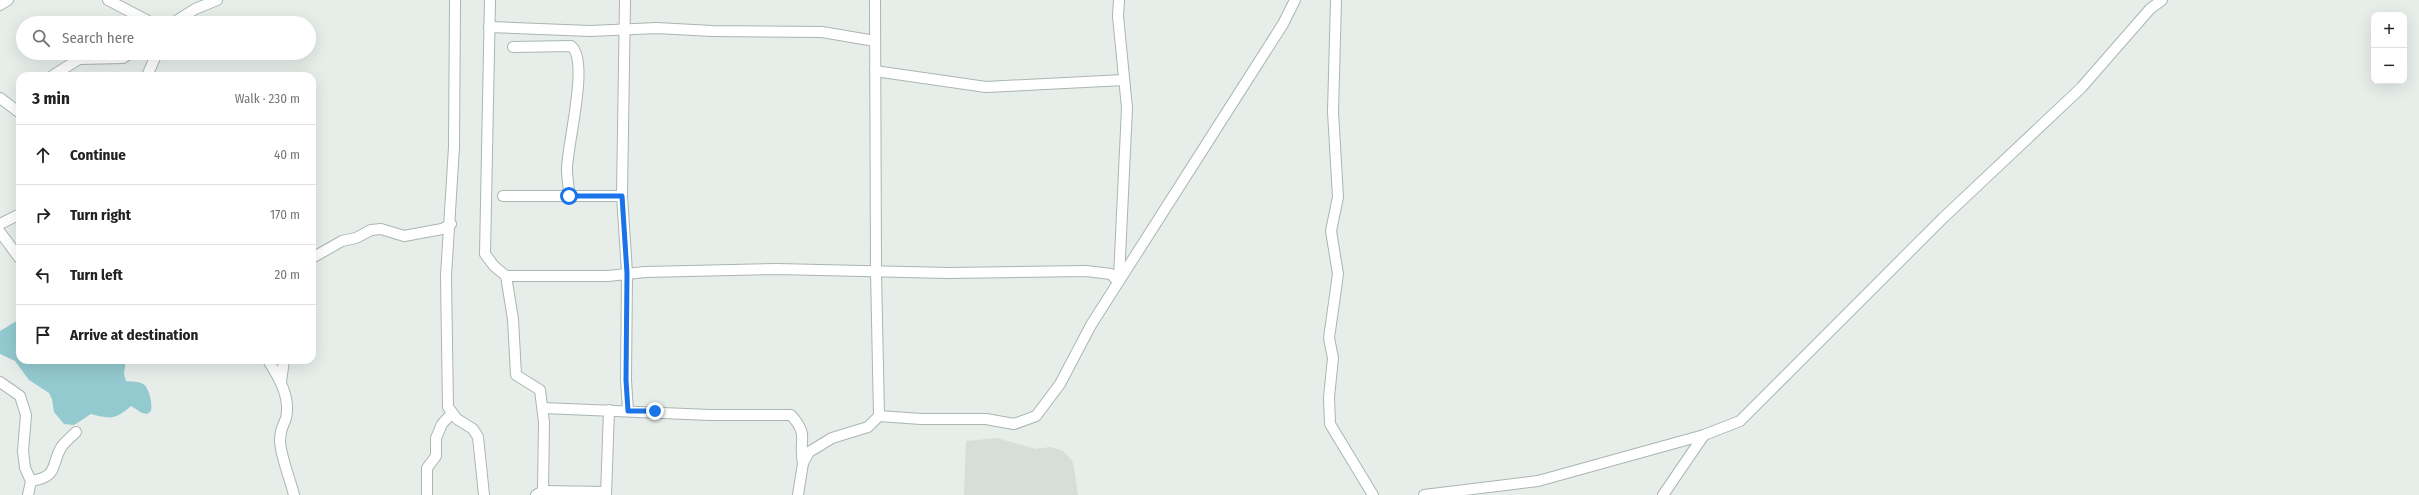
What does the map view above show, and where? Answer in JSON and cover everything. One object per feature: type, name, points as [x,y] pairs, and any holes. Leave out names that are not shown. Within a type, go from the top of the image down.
[{"type":"street","points":[[0,5],[8,0]]},
{"type":"street","points":[[108,0],[139,16]]},
{"type":"street","points":[[184,16],[195,9],[217,0]]},
{"type":"street","points":[[455,0],[454,147],[451,224],[446,276],[448,407],[457,419],[473,429],[478,437],[484,495]]},
{"type":"street","points":[[490,0],[485,254],[494,266],[506,276],[608,276],[627,273],[777,268],[949,274],[1086,271],[1111,274],[1118,282]]},
{"type":"street","points":[[625,0],[622,196],[627,273],[626,380],[628,411]]},
{"type":"street","points":[[803,462],[809,452],[820,443],[868,427],[879,416],[876,272],[875,0]]},
{"type":"street","points":[[1118,0],[1127,108],[1118,282]]},
{"type":"street","points":[[879,416],[921,419],[986,419],[1014,424],[1036,416],[1060,384],[1091,324],[1283,24],[1295,0]]},
{"type":"street","points":[[1336,0],[1333,112],[1338,197],[1331,231],[1338,274],[1329,338],[1333,358],[1329,397],[1330,424],[1373,495]]},
{"type":"street","points":[[1424,495],[1538,481],[1704,435],[1740,422],[1943,218],[2081,88],[2150,9],[2162,0]]},
{"type":"street","points":[[489,27],[590,31],[656,28],[712,31],[822,32],[875,40]]},
{"type":"street","points":[[512,47],[571,46],[575,49],[578,57],[578,88],[567,168],[569,196]]},
{"type":"street","points":[[59,72],[79,60]]},
{"type":"street","points":[[149,72],[154,60]]},
{"type":"street","points":[[875,71],[986,87],[1124,80]]},
{"type":"street","points":[[0,98],[16,107]]},
{"type":"street","points":[[503,196],[622,196]]},
{"type":"street","points":[[0,224],[16,216]]},
{"type":"street","points":[[316,256],[342,241],[356,238],[371,230],[381,229],[404,236],[442,229],[451,224]]},
{"type":"street","points":[[0,232],[16,254]]},
{"type":"street","points":[[506,276],[513,319],[516,375],[540,390],[543,408],[540,493],[606,493],[609,410]]},
{"type":"street","points":[[271,364],[282,382]]},
{"type":"street","points":[[284,364],[282,382],[286,419],[281,427],[280,442],[294,495]]},
{"type":"street","points":[[0,382],[20,396],[26,415],[24,445],[25,468],[31,481],[28,495]]},
{"type":"street","points":[[543,408],[710,415],[791,415],[799,424],[804,436],[803,462],[798,495]]},
{"type":"street","points":[[427,495],[427,468],[436,456],[436,438],[442,424],[452,413]]},
{"type":"street","points":[[31,481],[41,479],[54,470],[63,445],[76,432]]},
{"type":"street","points":[[1662,495],[1704,435]]},
{"type":"shaded area","points":[[997,438],[1036,449],[1050,447],[1063,451],[1073,462],[1078,495],[964,495],[966,441]]},
{"type":"water","points":[[16,321],[16,362],[0,354],[0,331]]},
{"type":"water","points":[[17,364],[125,364],[124,374],[126,381],[139,382],[145,386],[150,396],[151,411],[147,414],[142,413],[131,406],[117,416],[103,417],[91,414],[74,425],[64,424],[54,412],[52,399],[49,393],[29,380]]},
{"type":"route","points":[[569,196],[622,196],[627,273],[626,380],[628,411],[655,411]]}]
